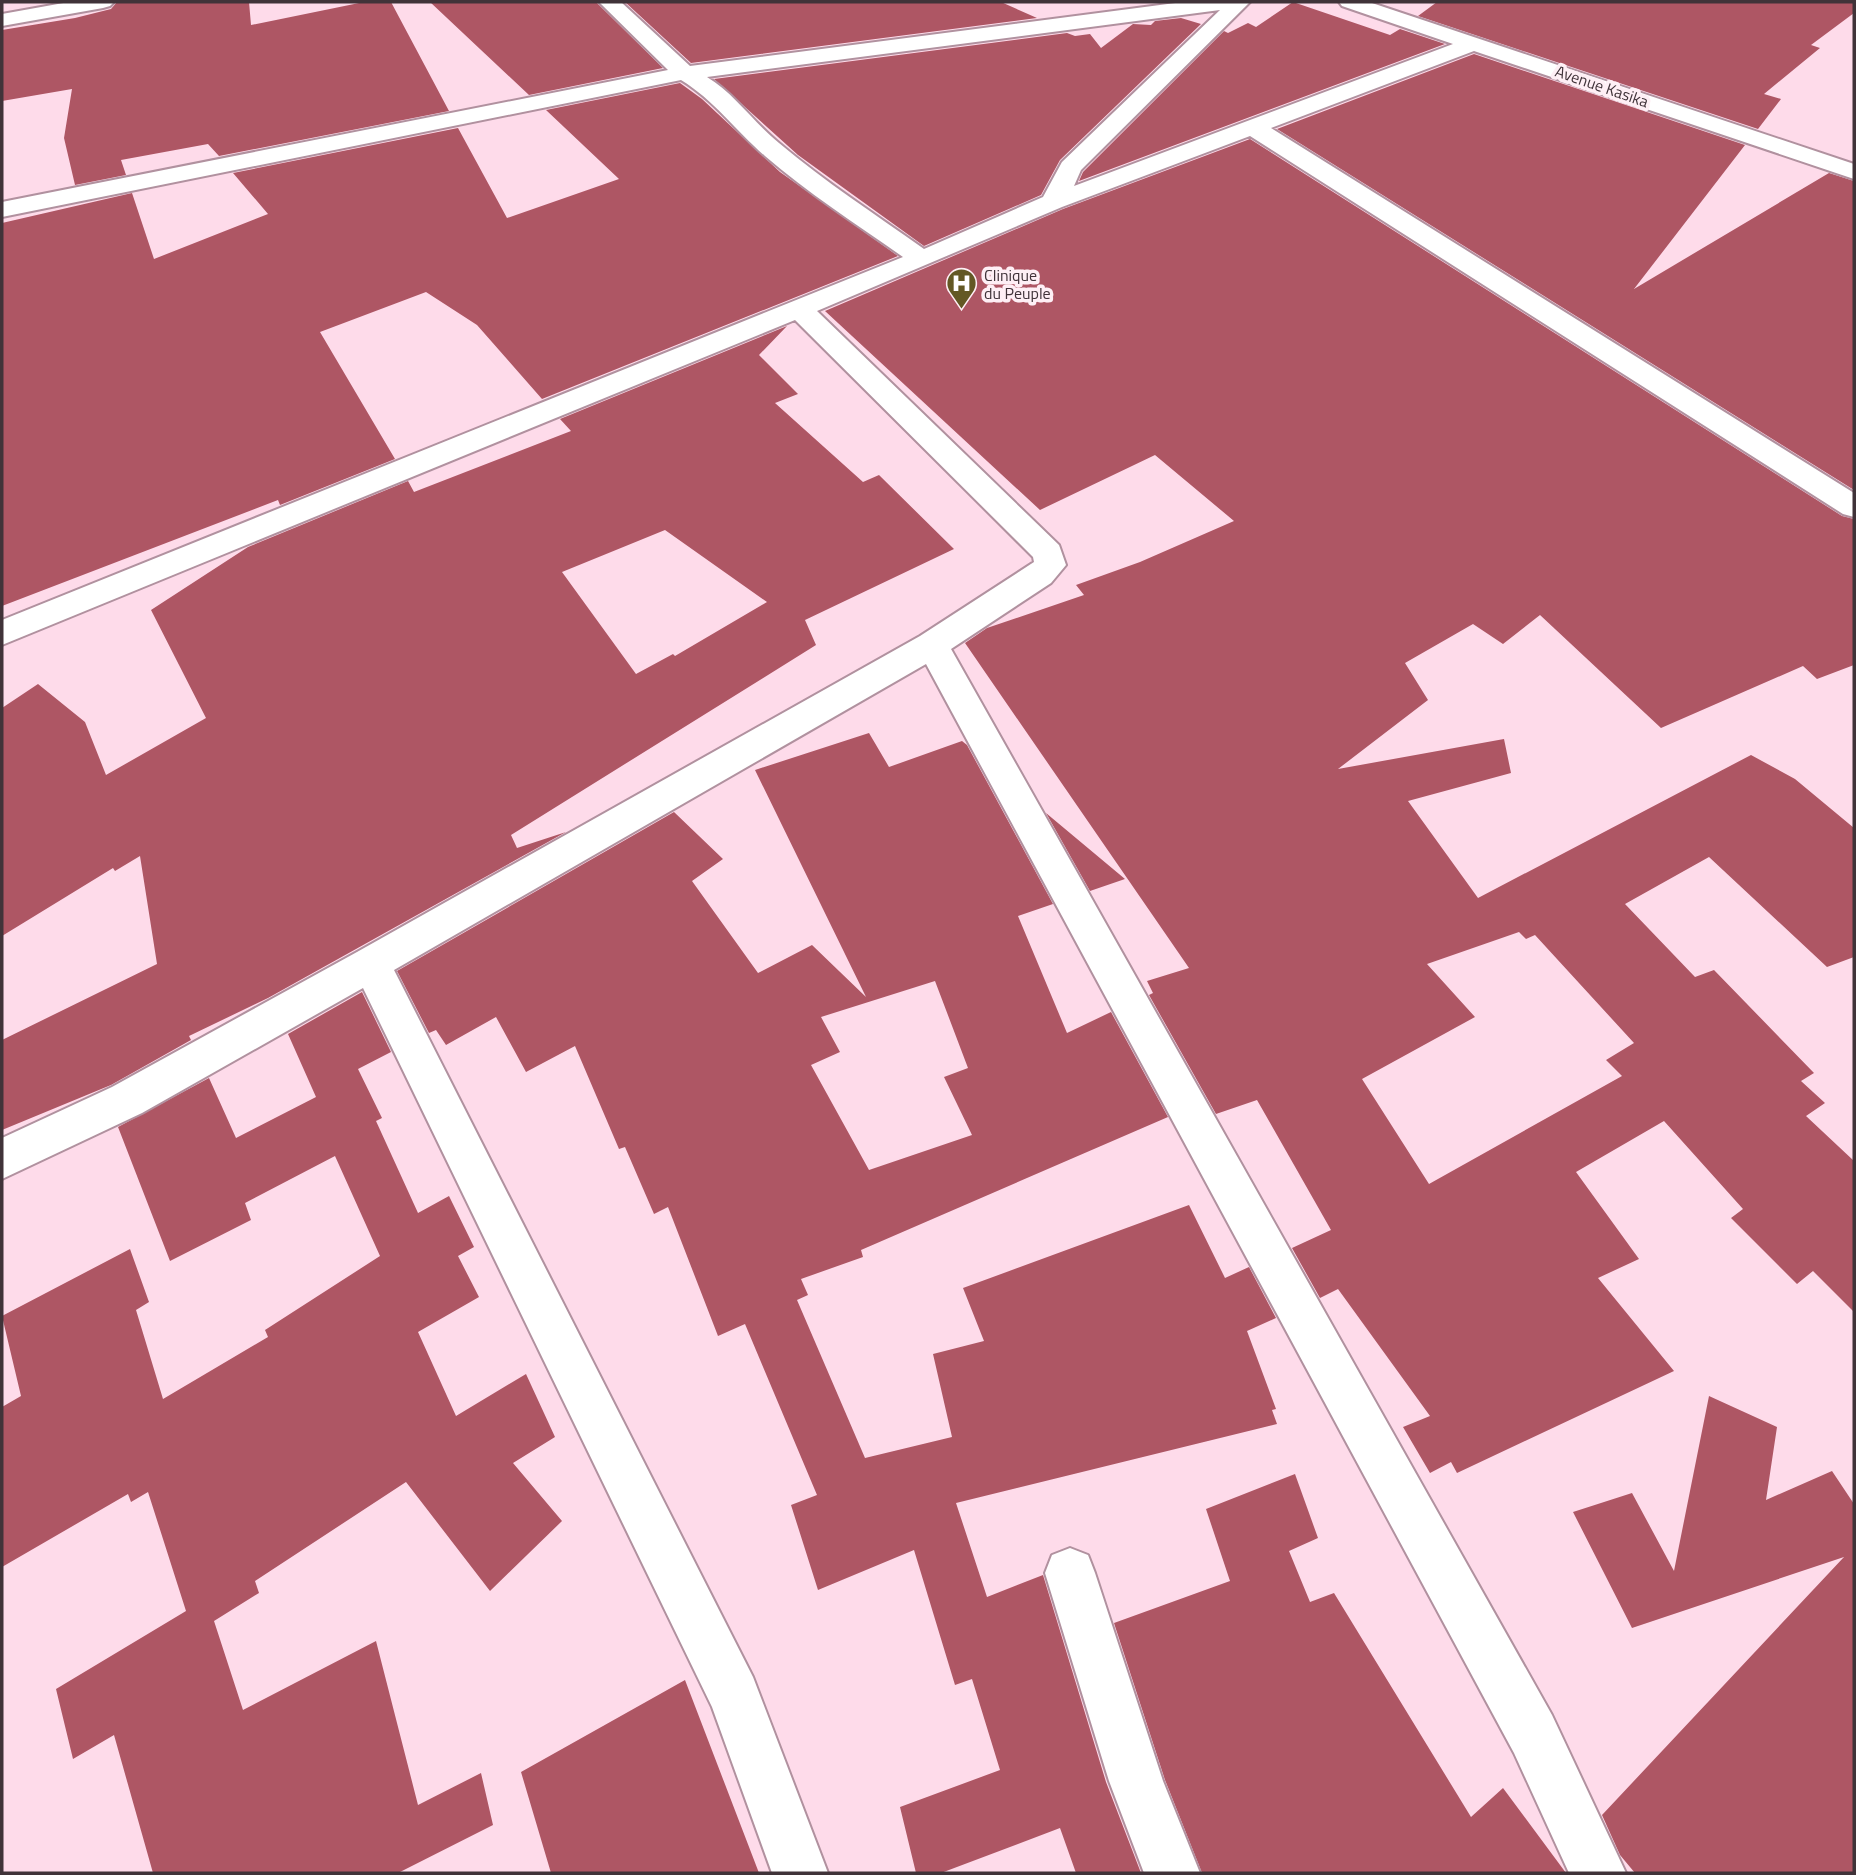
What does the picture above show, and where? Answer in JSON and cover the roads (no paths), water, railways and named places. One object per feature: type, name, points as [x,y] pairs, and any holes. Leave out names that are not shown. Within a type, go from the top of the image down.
[{"type":"street","points":[[2,20],[103,2]]},
{"type":"street","points":[[609,2],[685,73],[711,89],[751,132],[802,175],[922,259]]},
{"type":"street","points":[[2,210],[685,73],[1230,2]]},
{"type":"street","points":[[1053,202],[1071,167],[1240,2]]},
{"type":"street","name":"Avenue Kasika","points":[[1349,2],[1854,172]]},
{"type":"street","points":[[2,634],[922,259],[1053,202],[1476,43]]},
{"type":"street","points":[[1254,128],[1854,507]]},
{"type":"street","points":[[2,1158],[127,1100],[371,964],[932,645],[1040,575],[1050,565],[1048,553],[799,309]]},
{"type":"street","points":[[932,645],[1533,1734],[1598,1873]]},
{"type":"street","points":[[371,964],[734,1696],[800,1873]]},
{"type":"street","points":[[1070,1573],[1136,1781],[1172,1873]]},
{"type":"place","name":"Clinique du Peuple","points":[[961,311]]}]
